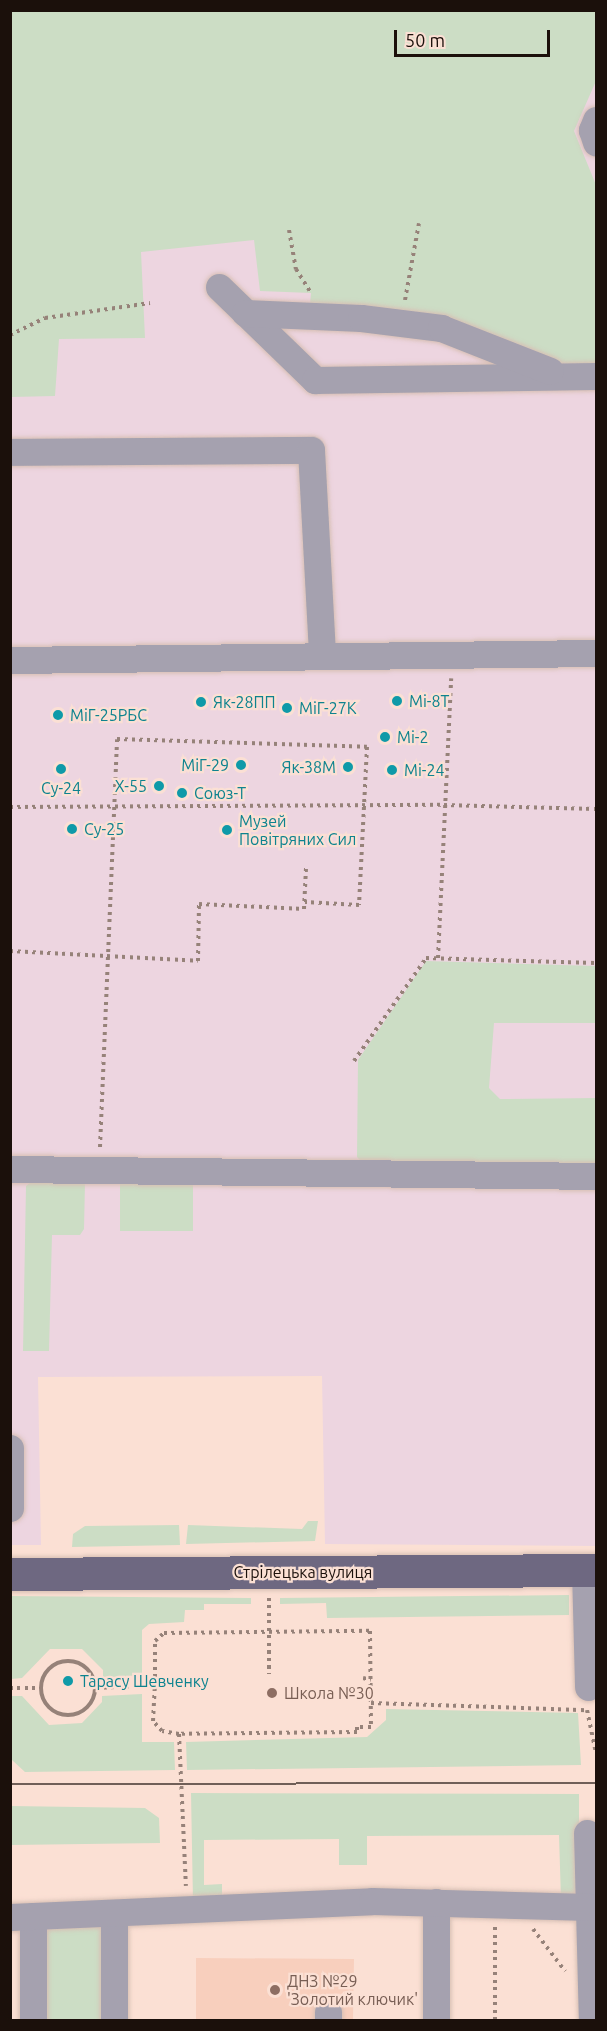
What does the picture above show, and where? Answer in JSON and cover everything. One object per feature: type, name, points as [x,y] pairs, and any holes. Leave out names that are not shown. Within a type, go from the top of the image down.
[{"type":"main road","name":"Стрілецька вулиця","points":[[10,1574],[591,1570]]},
{"type":"street","points":[[597,120],[592,130],[597,141]]},
{"type":"street","points":[[219,287],[315,380],[597,376]]},
{"type":"street","points":[[245,313],[338,317],[441,328],[563,376]]},
{"type":"street","points":[[10,452],[311,450],[322,655]]},
{"type":"street","points":[[10,660],[597,653]]},
{"type":"street","points":[[10,1169],[99,1172],[597,1176]]},
{"type":"street","points":[[10,1448],[10,1508]]},
{"type":"street","points":[[588,1687],[591,1570]]},
{"type":"street","points":[[587,1833],[593,2005]]},
{"type":"street","points":[[33,2020],[22,1917],[372,1901],[590,1907]]},
{"type":"street","points":[[436,1902],[436,2020]]},
{"type":"street","points":[[114,1913],[114,2020]]},
{"type":"path","points":[[388,321],[404,303],[419,223]]},
{"type":"path","points":[[289,230],[296,269],[311,293],[338,317]]},
{"type":"path","points":[[10,335],[45,318],[150,303]]},
{"type":"path","points":[[438,958],[453,654]]},
{"type":"path","points":[[99,1172],[117,739],[368,747],[360,905],[305,902]]},
{"type":"path","points":[[10,807],[444,805],[597,808]]},
{"type":"path","points":[[10,951],[109,954],[198,961],[199,904],[304,909],[306,868]]},
{"type":"path","points":[[354,1060],[426,958],[597,963]]},
{"type":"path","points":[[268,1595],[269,1674]]},
{"type":"path","points":[[370,1631],[371,1680],[371,1727],[357,1727],[357,1732],[179,1734],[162,1731],[153,1721],[155,1641],[164,1633],[370,1631]]},
{"type":"path","points":[[75,1661],[90,1671],[96,1688],[91,1704],[78,1714],[61,1716],[47,1707],[39,1688],[44,1674],[57,1663],[75,1661]]},
{"type":"path","points":[[363,1678],[371,1680]]},
{"type":"path","points":[[96,1688],[155,1685]]},
{"type":"path","points":[[10,1688],[39,1688]]},
{"type":"path","points":[[371,1703],[587,1710],[597,1753]]},
{"type":"path","points":[[179,1734],[187,1909]]},
{"type":"path","points":[[504,1904],[565,1971]]},
{"type":"path","points":[[495,2020],[504,1904]]},
{"type":"shaded area","points":[[11,11],[596,11],[596,1546],[325,1544],[322,1376],[38,1377],[41,1545],[11,1545]]},
{"type":"shaded area","name":"ДНЗ №29 'Золотий ключик'","points":[[196,1958],[354,1959],[353,2020],[196,2020]]},
{"type":"green space","points":[[10,11],[596,11],[596,81],[574,131],[596,185],[596,376],[441,328],[309,316],[311,293],[260,291],[254,240],[141,252],[145,338],[59,339],[55,396],[11,397]]},
{"type":"green space","points":[[426,961],[596,966],[596,1023],[494,1023],[489,1088],[500,1099],[596,1098],[596,1167],[366,1167],[357,1157],[358,1060]]},
{"type":"green space","points":[[31,1182],[85,1183],[84,1229],[80,1235],[52,1235],[49,1351],[23,1351],[26,1186]]},
{"type":"green space","points":[[120,1183],[193,1183],[193,1231],[120,1231]]},
{"type":"green space","points":[[308,1521],[318,1521],[315,1541],[186,1544],[188,1525],[302,1529]]},
{"type":"green space","points":[[179,1525],[180,1545],[72,1547],[73,1534],[85,1526]]},
{"type":"green space","points":[[569,1595],[569,1615],[327,1618],[326,1603],[280,1604],[280,1598]]},
{"type":"green space","points":[[11,1596],[251,1598],[251,1604],[204,1604],[204,1610],[185,1610],[184,1622],[149,1624],[142,1630],[142,1676],[103,1677],[103,1670],[82,1649],[50,1649],[22,1678],[11,1679]]},
{"type":"green space","points":[[142,1694],[142,1742],[174,1742],[175,1770],[25,1772],[12,1760],[11,1696],[22,1696],[49,1725],[82,1723],[102,1702],[102,1696]]},
{"type":"green space","points":[[386,1709],[578,1713],[581,1765],[187,1770],[186,1742],[367,1737],[386,1720]]},
{"type":"green space","points":[[191,1793],[579,1794],[579,1899],[561,1900],[559,1835],[367,1836],[367,1865],[339,1865],[339,1839],[204,1840],[204,1885],[222,1884],[222,1901],[193,1902]]},
{"type":"green space","points":[[11,1806],[145,1808],[159,1818],[160,1843],[11,1845]]},
{"type":"green space","points":[[45,1922],[107,1927],[108,2020],[40,2020]]},
{"type":"tram line","points":[[10,1784],[596,1783]]},
{"type":"place","name":"Мі-8Т","points":[[397,701]]},
{"type":"place","name":"Як-28ПП","points":[[201,702]]},
{"type":"place","name":"МіГ-27К","points":[[287,708]]},
{"type":"place","name":"МіГ-25РБС","points":[[58,715]]},
{"type":"place","name":"Мі-2","points":[[385,737]]},
{"type":"place","name":"МіГ-29","points":[[241,765]]},
{"type":"place","name":"Як-38М","points":[[348,767]]},
{"type":"place","name":"Су-24","points":[[61,769]]},
{"type":"place","name":"Мі-24","points":[[392,770]]},
{"type":"place","name":"Х-55","points":[[159,786]]},
{"type":"place","name":"Союз-Т","points":[[182,793]]},
{"type":"place","name":"Су-25","points":[[72,829]]},
{"type":"place","name":"Музей Повітряних Сил","points":[[227,830]]},
{"type":"place","name":"Тарасу Шевченку","points":[[68,1681]]},
{"type":"place","name":"Школа №30","points":[[272,1693]]},
{"type":"place","name":"ДНЗ №29 'Золотий ключик'","points":[[275,1990]]}]
